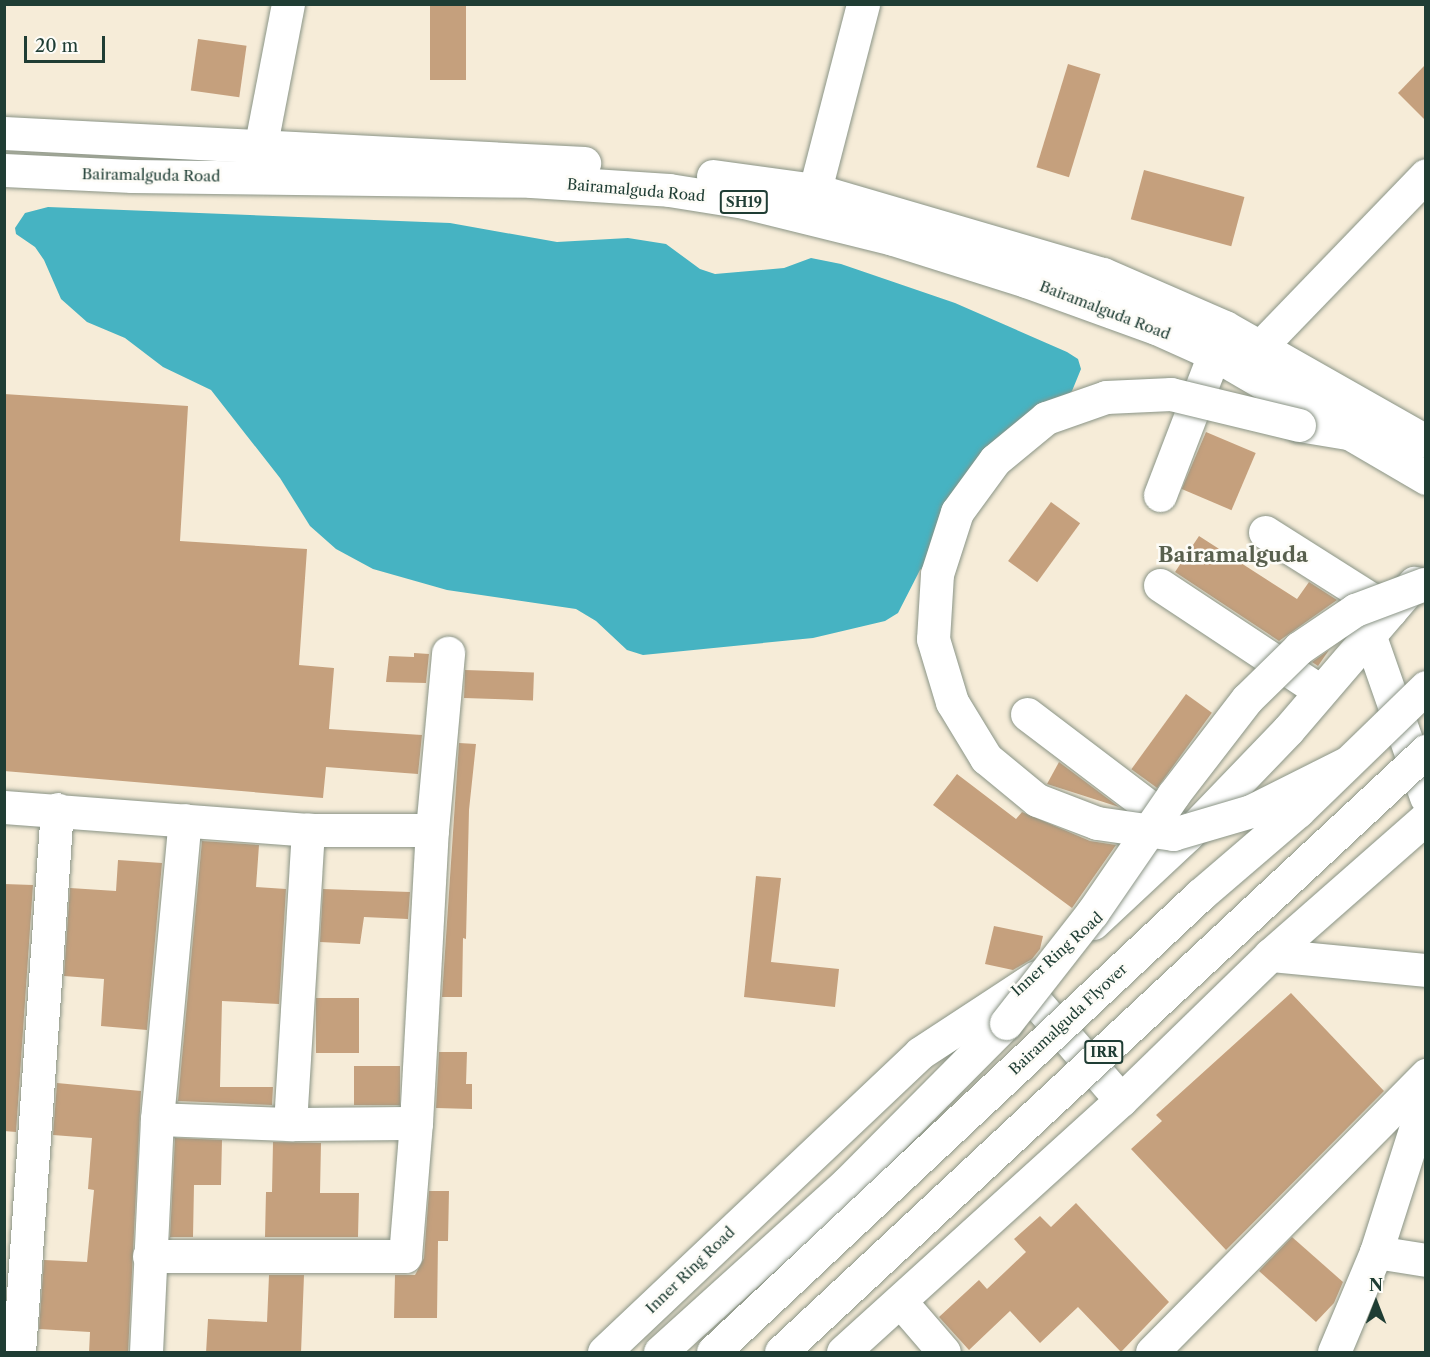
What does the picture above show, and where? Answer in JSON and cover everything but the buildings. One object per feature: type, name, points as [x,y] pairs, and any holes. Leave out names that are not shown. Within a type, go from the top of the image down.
[{"type":"main road","points":[[261,144],[288,4]]},
{"type":"main road","points":[[815,190],[863,4]]},
{"type":"main road","name":"Bairamalguda Road","points":[[4,133],[532,158],[815,190],[988,255],[1104,308],[1214,354],[1425,478]]},
{"type":"main road","points":[[132,140],[132,176]]},
{"type":"main road","name":"Bairamalguda Road","points":[[4,170],[132,176],[531,181],[669,190],[744,202],[988,255],[1103,274],[1225,327],[1425,441]]},
{"type":"main road","points":[[1259,348],[1425,175]]},
{"type":"main road","points":[[1160,495],[1214,354]]},
{"type":"main road","points":[[1347,433],[1299,425],[1171,394],[1106,397],[1046,418],[995,460],[957,512],[937,574],[933,639],[952,702],[986,758],[1037,800],[1097,823],[1173,834],[1251,811],[1347,763]]},
{"type":"main road","points":[[1265,532],[1380,623],[1425,797]]},
{"type":"main road","name":"Inner Ring Road","points":[[604,1353],[920,1053],[1024,988],[1187,835],[1288,730],[1425,570]]},
{"type":"main road","points":[[660,1353],[847,1183],[1006,1023],[1092,913],[1173,795],[1247,699],[1299,648],[1356,610],[1425,584]]},
{"type":"main road","points":[[1160,585],[1320,691]]},
{"type":"main road","points":[[149,1256],[405,1256],[416,1123],[432,830],[448,653]]},
{"type":"main road","name":"Bairamalguda Flyover","points":[[713,1353],[1200,896],[1347,763],[1425,687]]},
{"type":"main road","points":[[1027,714],[1187,835]]},
{"type":"main road","name":"IRR","points":[[781,1353],[1425,752]]},
{"type":"main road","points":[[4,807],[57,809],[308,830],[432,830]]},
{"type":"main road","points":[[19,1353],[57,809]]},
{"type":"main road","points":[[843,1353],[1121,1100],[1270,955],[1425,818]]},
{"type":"main road","points":[[146,1353],[157,1119],[185,820]]},
{"type":"main road","points":[[290,1124],[308,830]]},
{"type":"main road","points":[[1270,955],[1425,970]]},
{"type":"main road","points":[[1024,988],[1121,1100]]},
{"type":"main road","points":[[1152,1353],[1425,1075]]},
{"type":"main road","points":[[1334,1353],[1376,1252],[1425,1095]]},
{"type":"main road","points":[[157,1119],[290,1124],[416,1123]]},
{"type":"main road","points":[[1376,1252],[1425,1260]]},
{"type":"main road","points":[[900,1301],[944,1353]]},
{"type":"water","points":[[48,207],[450,223],[557,242],[628,238],[666,244],[700,269],[715,274],[784,268],[811,258],[841,264],[955,303],[1067,352],[1078,359],[1081,369],[1072,391],[1031,429],[960,531],[920,570],[898,613],[885,621],[813,638],[643,655],[627,650],[596,621],[576,609],[447,590],[373,569],[336,549],[310,526],[280,478],[211,390],[163,367],[125,338],[87,322],[61,299],[44,260],[35,247],[16,234],[15,228],[25,213]]},
{"type":"district","name":"Bairamalguda","points":[[1233,555]]}]
